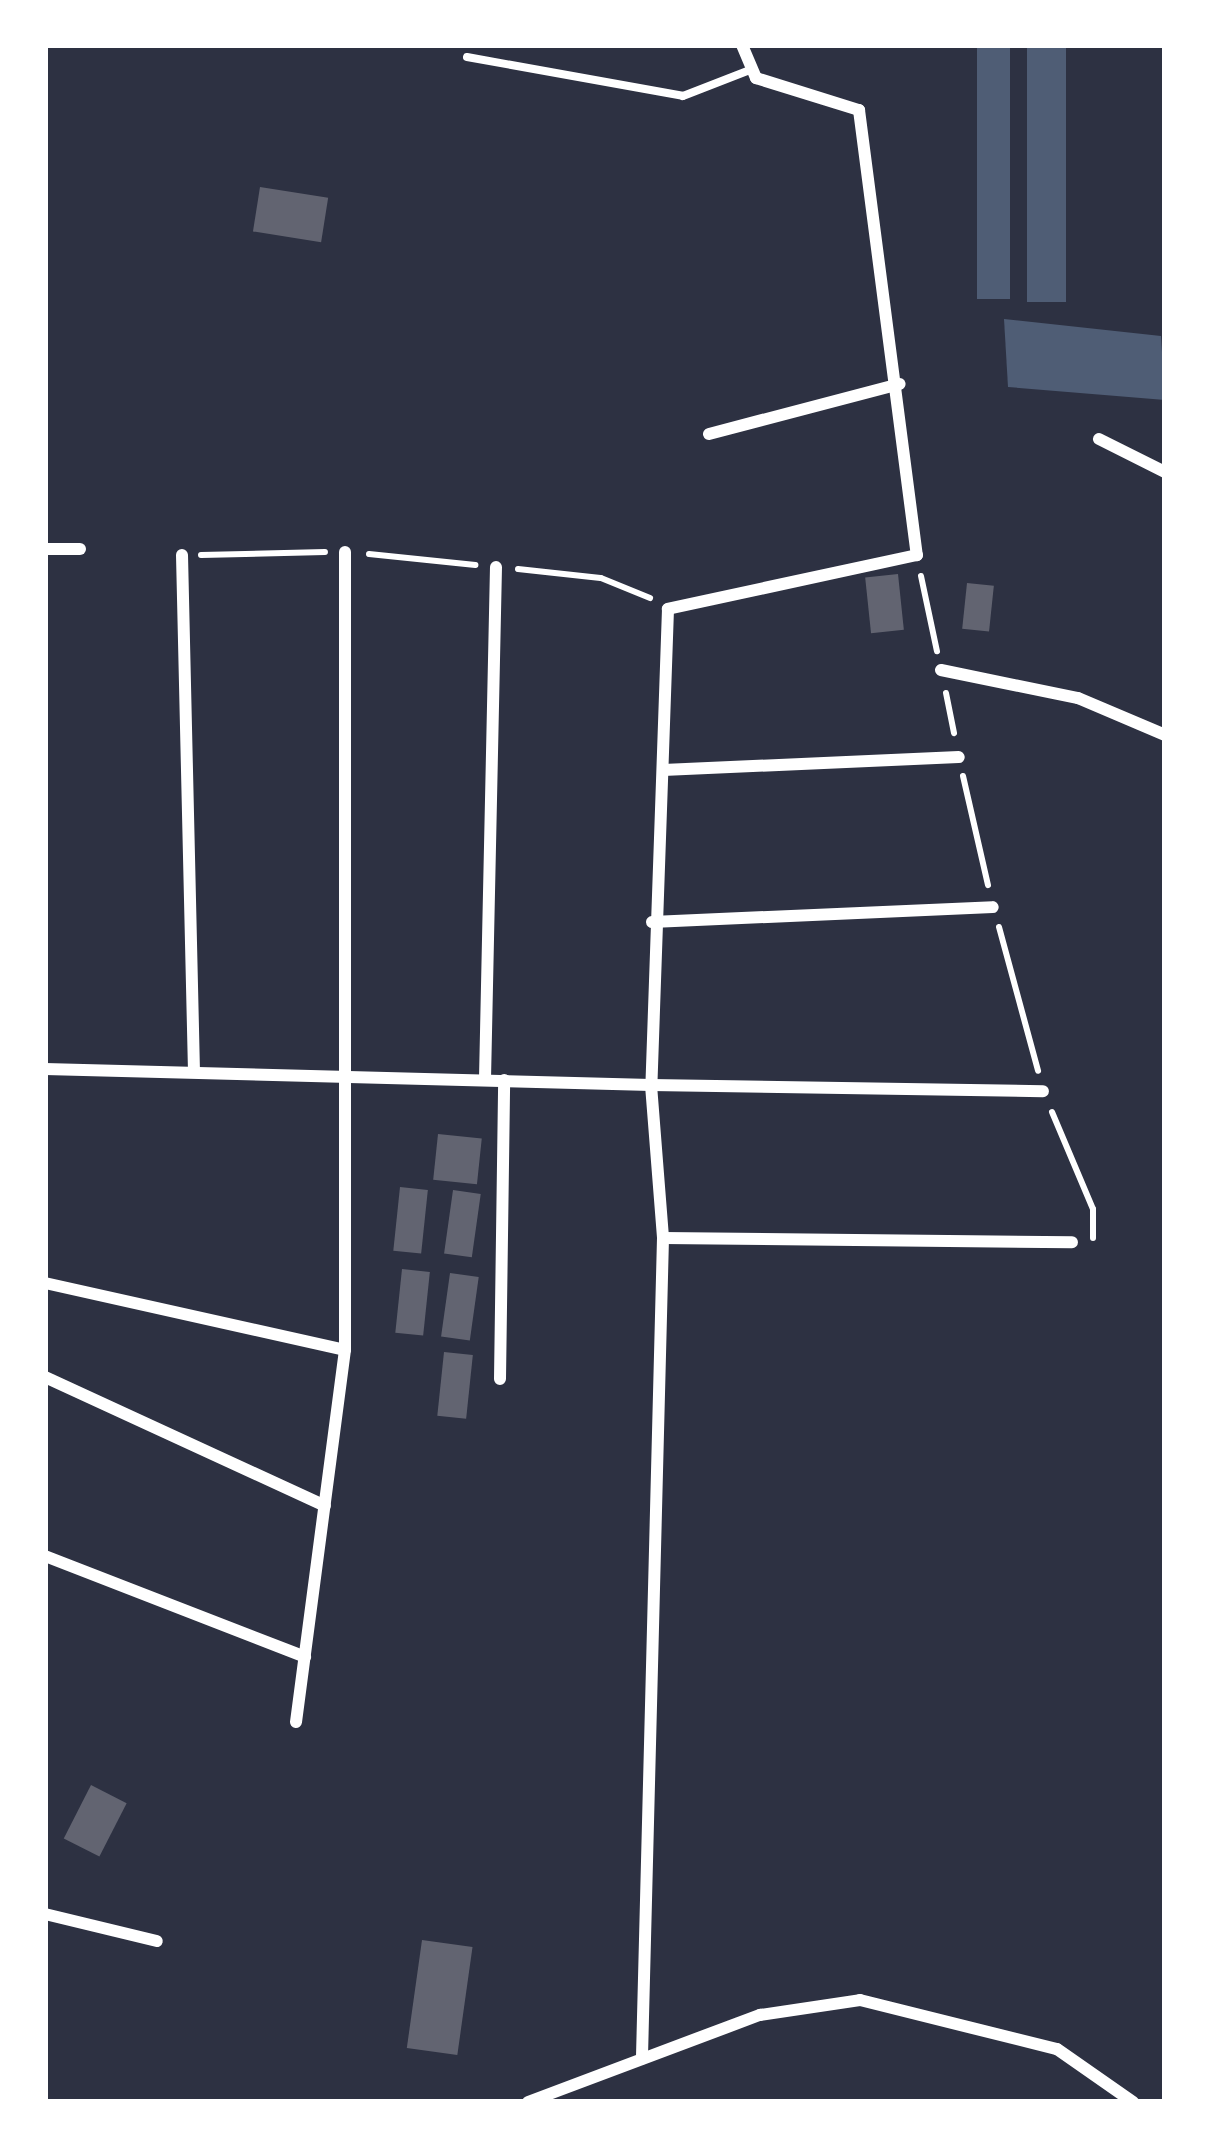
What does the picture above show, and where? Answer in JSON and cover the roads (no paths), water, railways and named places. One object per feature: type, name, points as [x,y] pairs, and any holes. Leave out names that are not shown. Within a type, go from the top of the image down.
[{"type":"street","points":[[642,2059],[663,1238],[651,1085],[652,922],[668,610],[917,555],[900,383],[859,110],[747,71],[742,45]]},
{"type":"street","points":[[709,434],[900,383]]},
{"type":"street","points":[[1099,439],[1165,472]]},
{"type":"street","points":[[45,549],[80,549]]},
{"type":"street","points":[[296,1721],[345,1350],[345,552]]},
{"type":"street","points":[[182,555],[194,1072]]},
{"type":"street","points":[[485,1079],[496,567]]},
{"type":"street","points":[[941,670],[1078,698],[1165,736]]},
{"type":"street","points":[[663,770],[959,757]]},
{"type":"street","points":[[652,922],[993,907]]},
{"type":"street","points":[[45,1069],[1043,1091]]},
{"type":"street","points":[[500,1378],[505,1080]]},
{"type":"street","points":[[663,1238],[1072,1242]]},
{"type":"street","points":[[45,1283],[345,1350]]},
{"type":"street","points":[[45,1377],[325,1506]]},
{"type":"street","points":[[45,1556],[305,1658]]},
{"type":"street","points":[[45,1914],[157,1941]]},
{"type":"street","points":[[528,2102],[760,2015],[860,2000],[1057,2049],[1133,2102]]},
{"type":"lane","points":[[467,57],[683,96],[747,71]]},
{"type":"water","points":[[977,45],[1010,45],[1010,299],[977,299]]},
{"type":"water","points":[[1027,45],[1066,45],[1066,302],[1027,302]]},
{"type":"water","points":[[1004,319],[1161,336],[1165,400],[1008,387]]}]
